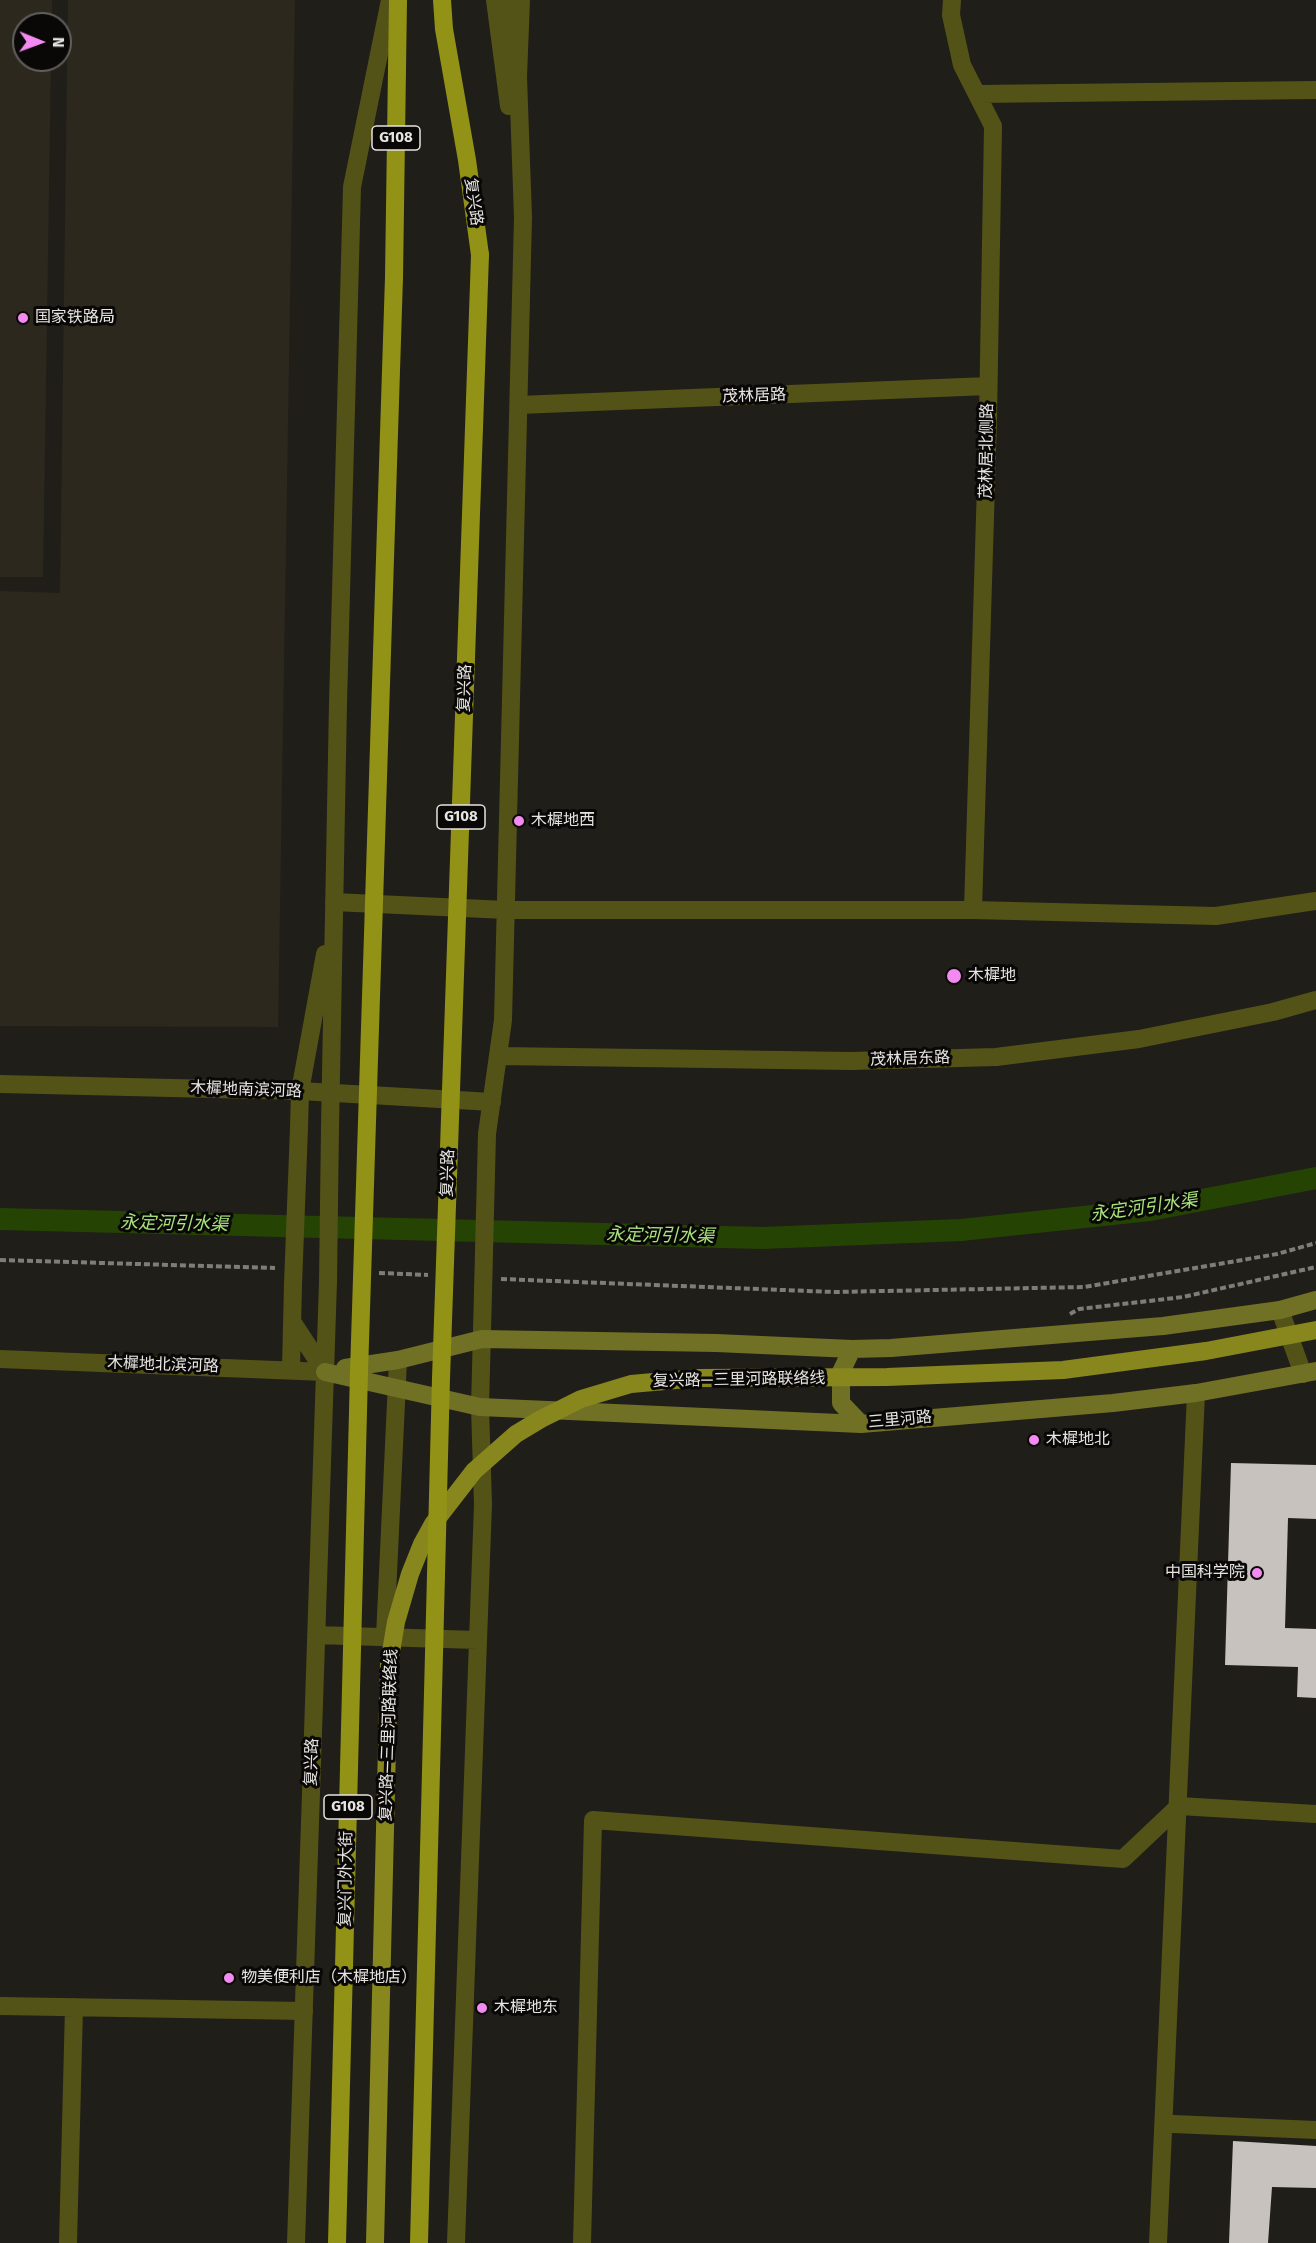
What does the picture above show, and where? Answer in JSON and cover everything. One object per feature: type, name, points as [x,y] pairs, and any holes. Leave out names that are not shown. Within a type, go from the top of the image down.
[{"type":"highway","name":"复兴门外大街","points":[[337,2243],[359,1372],[394,277],[398,0]]},
{"type":"highway","name":"复兴路","points":[[419,2243],[441,1378],[480,255],[467,160],[444,29],[442,0]]},
{"type":"main road","points":[[325,1371],[398,1360],[482,1339],[716,1343],[852,1349],[1163,1326],[1280,1310],[1316,1300]]},
{"type":"main road","name":"复兴路—三里河路联络线","points":[[375,2243],[389,1664],[396,1622],[410,1574],[422,1544],[433,1524],[474,1471],[516,1434],[541,1419],[581,1399],[631,1384],[698,1378],[909,1377],[1063,1370],[1206,1352],[1316,1330]]},
{"type":"main road","points":[[852,1349],[841,1372],[841,1403],[861,1424]]},
{"type":"main road","name":"三里河路","points":[[325,1371],[480,1407],[861,1424],[1113,1403],[1196,1393],[1309,1372]]},
{"type":"street","points":[[332,1095],[334,903],[352,187],[390,0]]},
{"type":"street","points":[[495,0],[523,217]]},
{"type":"street","points":[[456,2243],[483,1504],[480,1407],[487,1134],[503,1020],[519,405],[523,217],[518,76],[510,0]]},
{"type":"street","points":[[518,76],[521,0]]},
{"type":"street","name":"茂林居北侧路","points":[[952,0],[951,15],[962,65],[993,126],[973,910]]},
{"type":"street","points":[[978,94],[1316,90]]},
{"type":"street","name":"茂林居路","points":[[519,405],[988,386]]},
{"type":"street","points":[[334,903],[506,910],[973,910],[1216,916],[1316,901]]},
{"type":"street","points":[[291,1369],[300,1091],[334,903]]},
{"type":"street","name":"茂林居东路","points":[[499,1056],[851,1061],[996,1057],[1139,1039],[1273,1012],[1316,1000]]},
{"type":"street","name":"木樨地南滨河路","points":[[0,1084],[300,1091],[332,1095],[492,1102]]},
{"type":"street","name":"复兴路","points":[[296,2243],[328,1281],[332,1095]]},
{"type":"street","points":[[1280,1310],[1309,1372]]},
{"type":"street","points":[[293,1323],[325,1371]]},
{"type":"street","name":"木樨地北滨河路","points":[[0,1359],[325,1371]]},
{"type":"street","points":[[385,1637],[398,1360]]},
{"type":"street","points":[[1158,2243],[1196,1393]]},
{"type":"street","points":[[316,1635],[477,1640]]},
{"type":"street","points":[[582,2243],[593,1820],[1123,1859],[1179,1806],[1316,1814]]},
{"type":"street","points":[[0,2006],[304,2011]]},
{"type":"street","points":[[68,2243],[74,2007]]},
{"type":"street","points":[[1173,2124],[1316,2130]]},
{"type":"path","points":[[499,1279],[834,1292],[1084,1287],[1277,1254],[1316,1243]]},
{"type":"path","points":[[0,1260],[277,1268]]},
{"type":"path","points":[[1063,1319],[1078,1309],[1183,1297],[1316,1267]]},
{"type":"path","points":[[370,1273],[429,1275]]},
{"type":"shaded area","name":"国家铁路局","points":[[0,0],[52,0],[52,12],[12,12],[12,72],[51,72],[43,577],[0,577]]},
{"type":"shaded area","points":[[68,0],[295,0],[278,1027],[0,1026],[0,591],[60,593],[67,72],[72,72],[72,12],[68,12]]},
{"type":"building","name":"中国科学院","points":[[1231,1463],[1316,1465],[1316,1519],[1288,1518],[1285,1628],[1316,1629],[1316,1698],[1297,1697],[1298,1667],[1225,1665]]},
{"type":"building","points":[[1233,2141],[1316,2146],[1316,2188],[1272,2187],[1268,2243],[1229,2243]]},
{"type":"waterway","name":"永定河引水渠","points":[[0,1219],[762,1238],[961,1230],[1150,1210],[1316,1178]]},
{"type":"place","name":"国家铁路局","points":[[23,318]]},
{"type":"place","name":"木樨地西","points":[[519,821]]},
{"type":"place","name":"木樨地","points":[[954,976]]},
{"type":"place","name":"木樨地北","points":[[1034,1440]]},
{"type":"place","name":"中国科学院","points":[[1257,1573]]},
{"type":"place","name":"物美便利店（木樨地店）","points":[[229,1978]]},
{"type":"place","name":"木樨地东","points":[[482,2008]]}]
